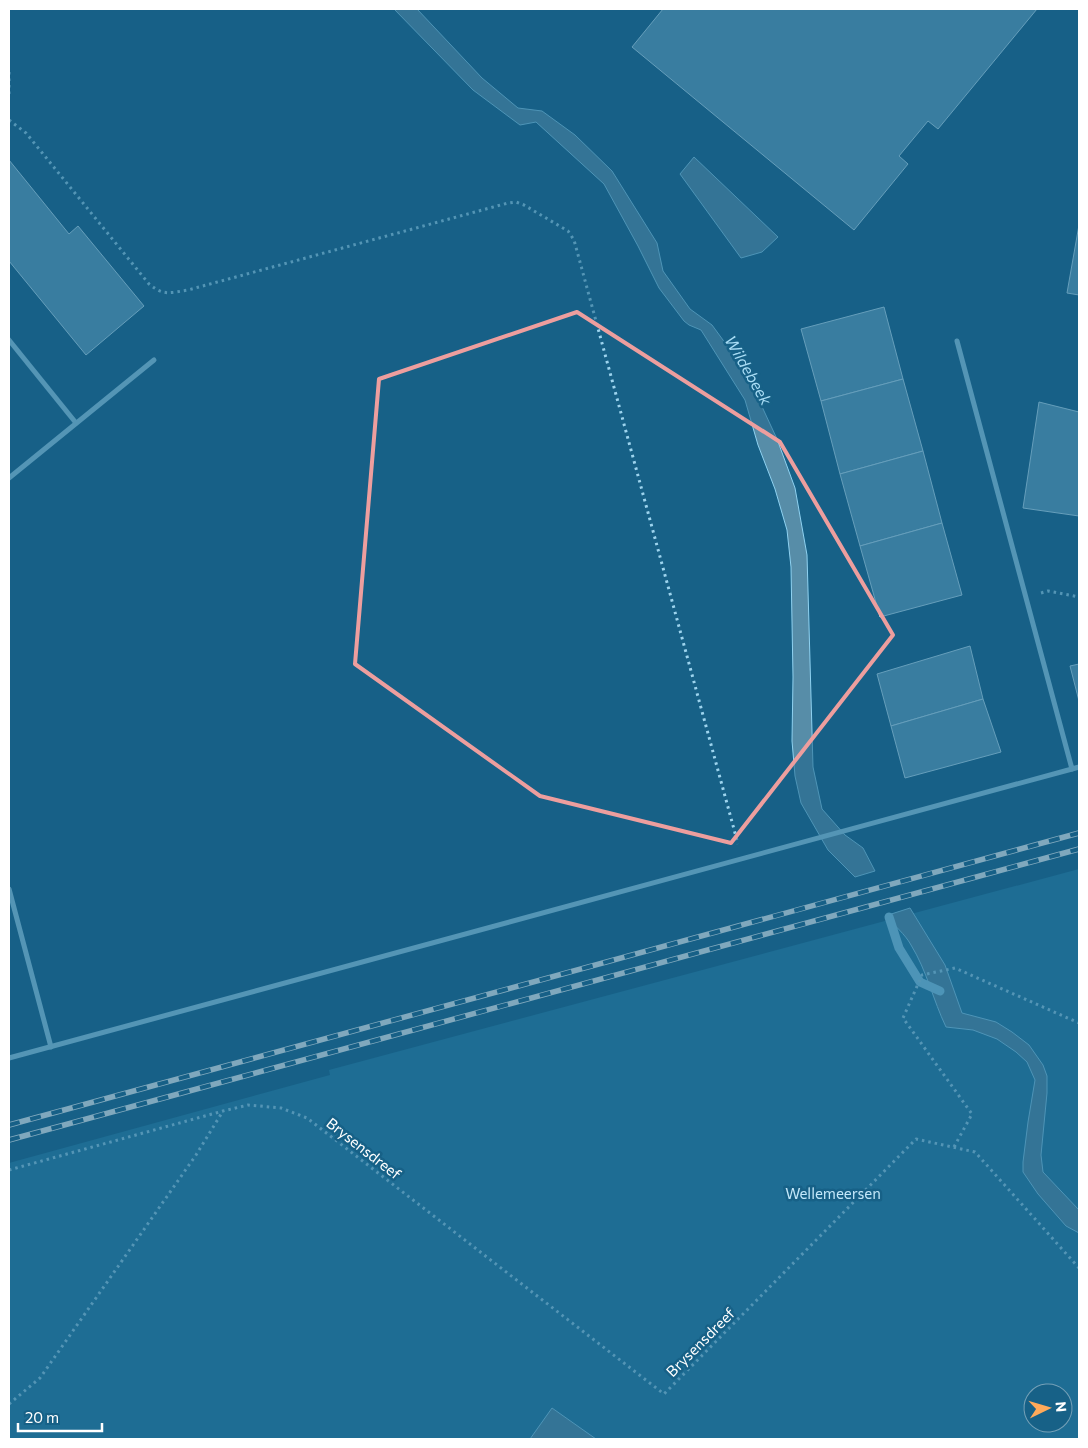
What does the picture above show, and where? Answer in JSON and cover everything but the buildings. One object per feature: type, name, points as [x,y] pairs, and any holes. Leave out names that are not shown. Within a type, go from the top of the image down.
[{"type":"street","points":[[9,340],[76,423]]},
{"type":"street","points":[[957,341],[1072,769]]},
{"type":"street","points":[[9,478],[154,360]]},
{"type":"street","points":[[9,1058],[1079,767]]},
{"type":"street","points":[[9,889],[51,1047]]},
{"type":"path","points":[[9,72],[9,98]]},
{"type":"path","points":[[9,120],[26,133],[149,284],[159,292],[172,293],[188,290],[508,203],[516,202],[524,205],[568,231],[574,240],[743,859]]},
{"type":"path","points":[[1026,597],[1048,591],[1079,597]]},
{"type":"path","points":[[954,1147],[972,1114],[902,1018],[922,975],[955,968],[1079,1023]]},
{"type":"path","name":"Brysensdreef","points":[[223,1111],[248,1105],[282,1108],[306,1118],[664,1394],[916,1139],[975,1152],[1079,1268]]},
{"type":"path","points":[[9,1170],[223,1111]]},
{"type":"path","points":[[9,1404],[40,1378],[196,1155],[223,1111]]},
{"type":"highlighted area","points":[[577,312],[780,442],[893,635],[731,843],[540,796],[355,664],[379,379]]},
{"type":"green space","name":"Wellemeersen","points":[[1079,869],[1079,1439],[9,1439],[9,1163],[330,1075],[329,1070]]},
{"type":"shaded area","points":[[394,9],[417,9],[482,78],[518,108],[542,111],[575,135],[612,171],[657,243],[663,271],[690,309],[712,325],[745,370],[777,439],[795,488],[807,555],[813,767],[822,809],[845,835],[863,848],[875,871],[855,877],[828,850],[801,803],[795,776],[792,741],[791,567],[787,530],[745,400],[701,330],[684,321],[659,288],[604,184],[536,122],[520,125],[473,90]]},
{"type":"shaded area","points":[[694,157],[778,237],[762,252],[741,258],[680,174]]},
{"type":"shaded area","points":[[910,908],[945,965],[962,1013],[996,1022],[1012,1032],[1029,1045],[1043,1065],[1047,1076],[1047,1093],[1041,1155],[1043,1172],[1079,1210],[1079,1233],[1066,1226],[1038,1194],[1023,1172],[1028,1122],[1035,1080],[1027,1062],[997,1039],[973,1030],[946,1027],[917,955],[906,937],[885,916]]},
{"type":"shaded area","points":[[552,1408],[596,1439],[530,1439]]},
{"type":"waterway","name":"Wildebeek","points":[[889,917],[899,948],[920,982],[940,991]]},
{"type":"railway","points":[[9,1125],[1079,833]]},
{"type":"railway","points":[[9,1140],[1079,849]]}]
